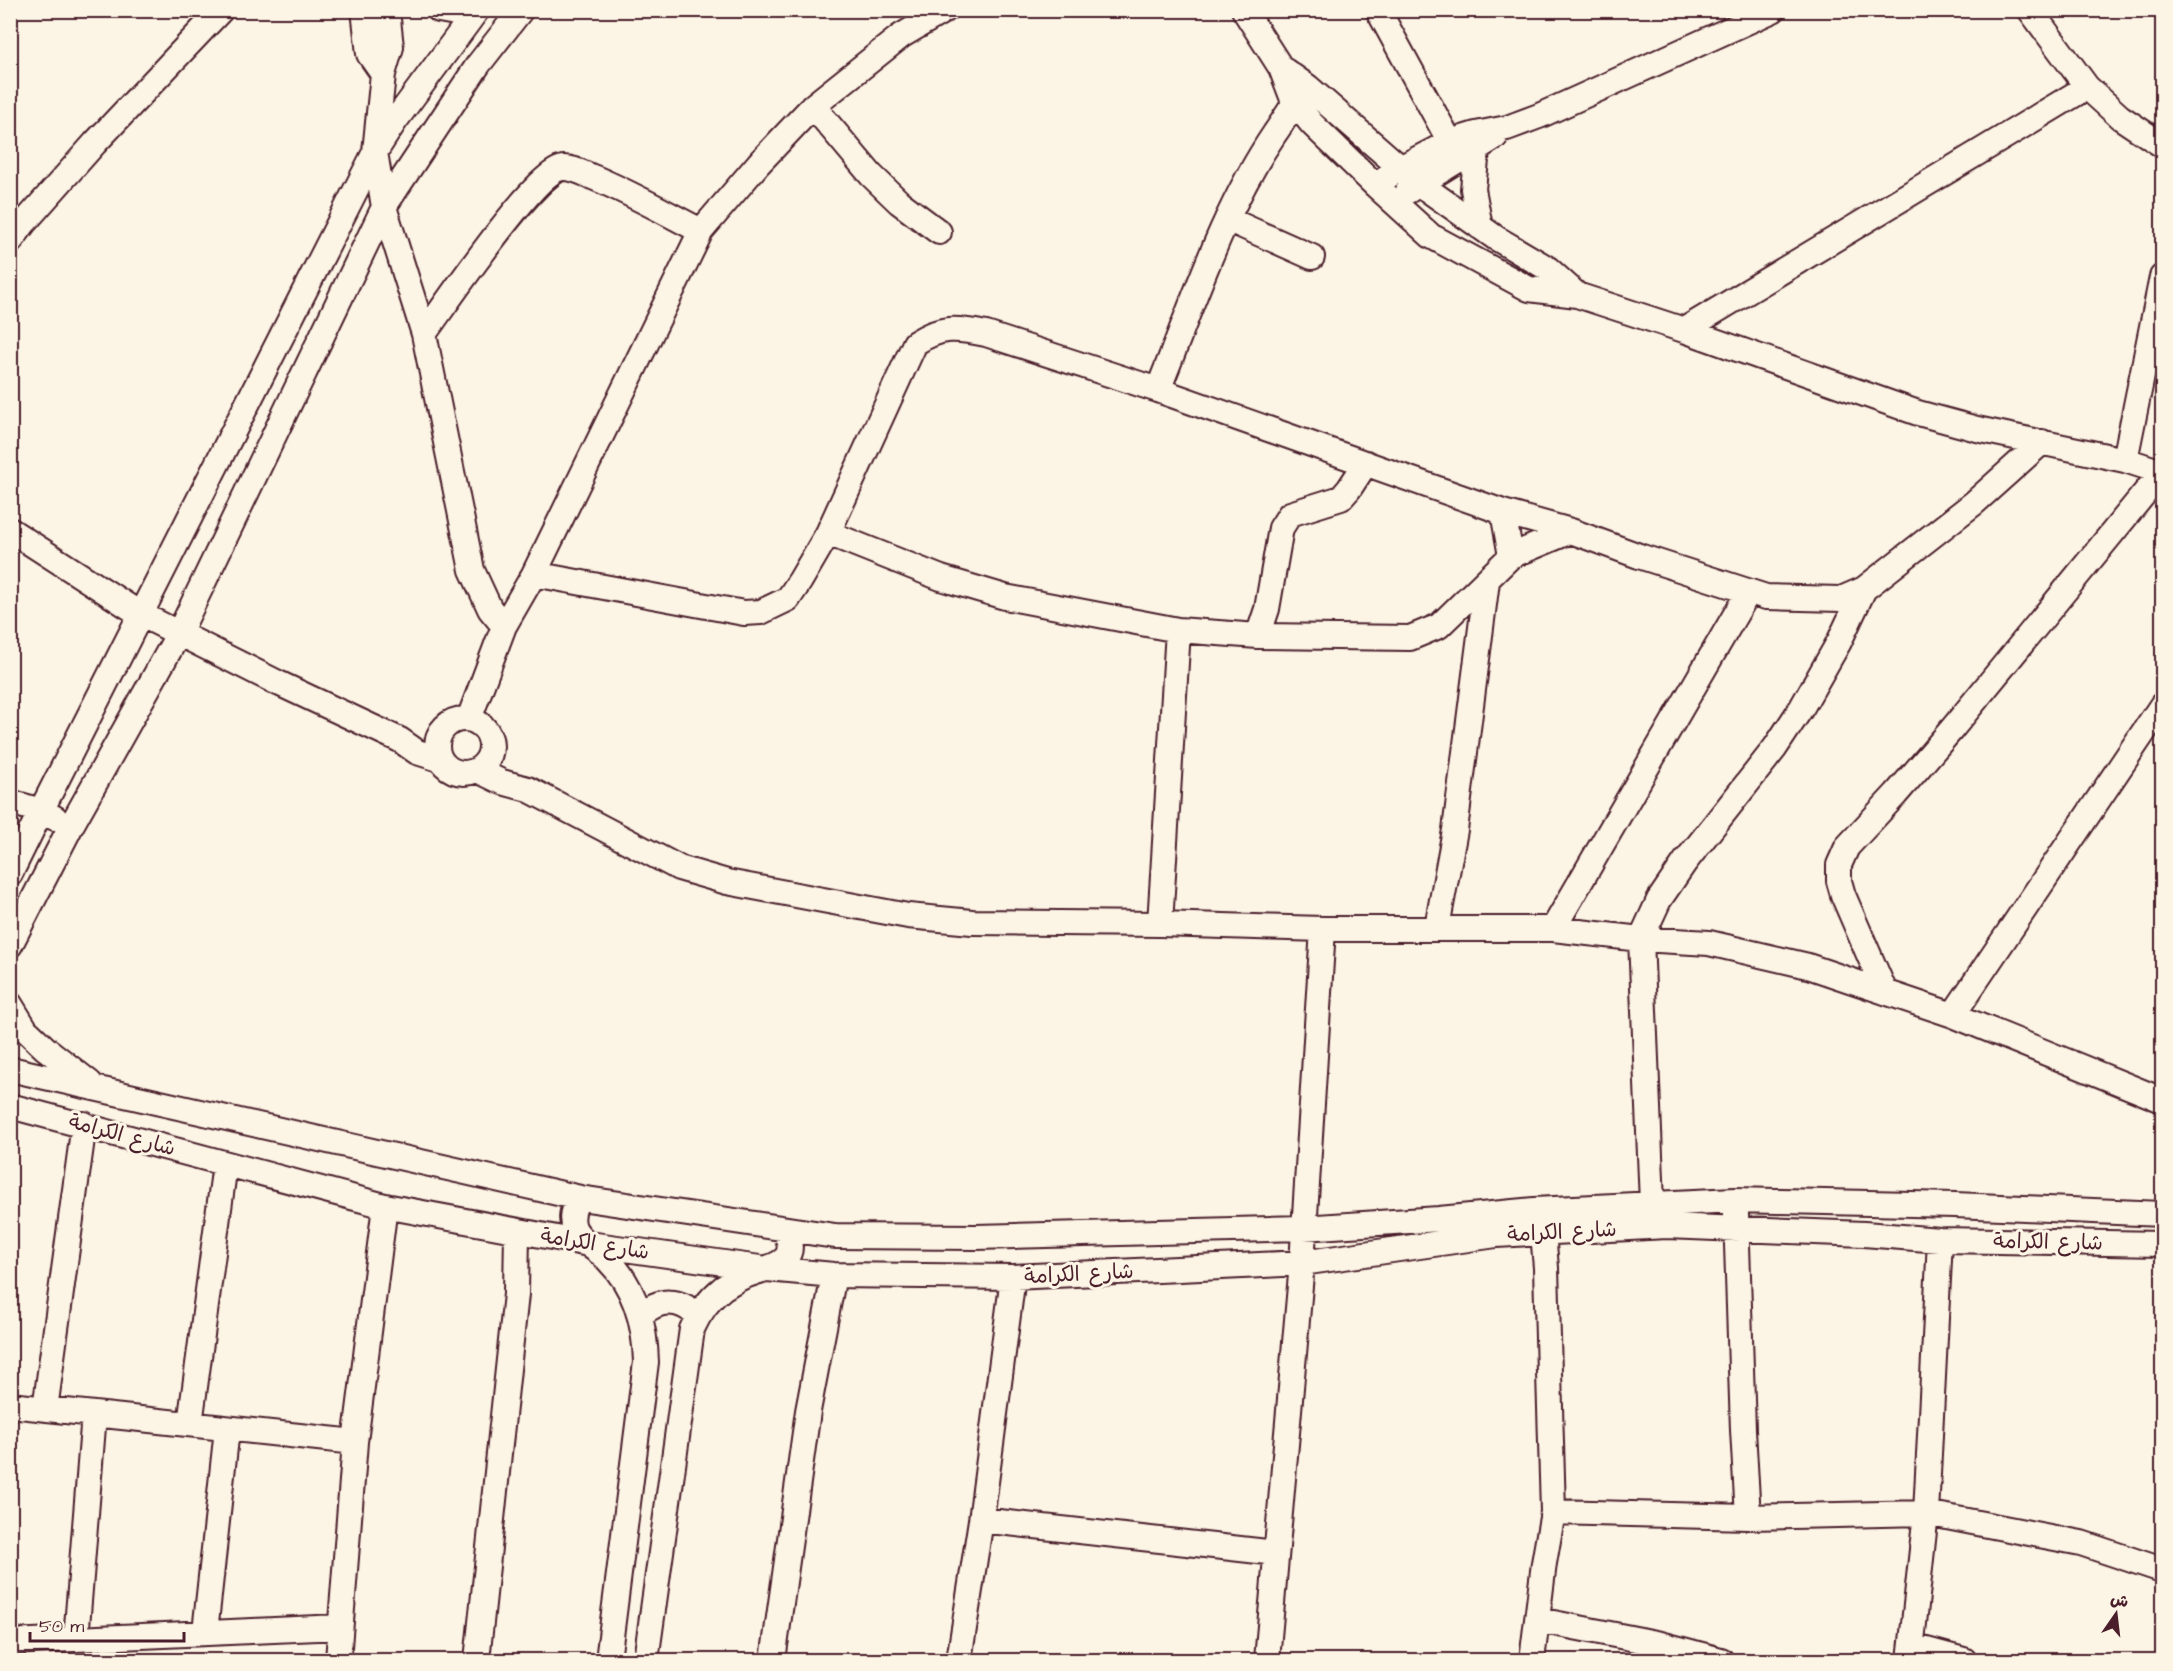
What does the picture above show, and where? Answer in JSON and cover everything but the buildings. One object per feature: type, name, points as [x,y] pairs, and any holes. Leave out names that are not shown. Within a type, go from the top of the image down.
[{"type":"street","points":[[10,242],[95,143],[221,10]]},
{"type":"street","points":[[364,10],[369,54],[383,74]]},
{"type":"street","points":[[387,10],[391,47],[383,74],[375,152],[384,207],[424,334],[472,570],[490,609],[504,626]]},
{"type":"street","points":[[439,10],[474,13]]},
{"type":"street","points":[[10,945],[71,826],[179,633],[384,207],[478,65],[521,10]]},
{"type":"street","points":[[469,719],[504,626],[534,574],[701,231],[759,163],[813,106],[901,36],[945,10]]},
{"type":"street","points":[[1244,10],[1301,95],[1312,124],[1431,236],[1529,289],[1577,296],[1684,330],[1918,413],[1977,429],[2125,460],[2162,472],[1952,729],[1847,847],[1839,865],[1841,888],[1885,992]]},
{"type":"street","points":[[1378,10],[1450,142]]},
{"type":"street","points":[[1394,201],[1409,175],[1450,142],[1507,128],[1539,116],[1773,10]]},
{"type":"street","points":[[2030,10],[2087,87],[2120,117],[2163,145]]},
{"type":"street","points":[[10,874],[375,152],[474,13]]},
{"type":"street","points":[[1684,330],[2087,87]]},
{"type":"street","points":[[1301,95],[1480,227],[1547,268],[1577,296]]},
{"type":"street","points":[[1158,390],[1227,219],[1259,156],[1301,95]]},
{"type":"street","points":[[813,106],[871,175],[899,202],[939,232]]},
{"type":"street","points":[[1375,185],[1476,150],[1507,128]]},
{"type":"street","points":[[1476,150],[1473,189],[1480,227]]},
{"type":"street","points":[[424,334],[513,214],[556,169],[575,170],[612,185],[701,231]]},
{"type":"street","points":[[1227,219],[1312,257]]},
{"type":"street","points":[[2125,460],[2163,277]]},
{"type":"street","points":[[534,574],[744,613],[761,612],[788,599],[828,533],[915,343],[930,334],[945,330],[963,329],[986,334],[1158,390],[1503,512],[1570,531],[1748,593],[1766,597],[1841,598],[1864,589],[1974,503],[2042,442]]},
{"type":"street","points":[[1258,636],[1267,609],[1281,528],[1290,514],[1341,498],[1366,464]]},
{"type":"street","points":[[1503,512],[1511,556]]},
{"type":"street","points":[[10,530],[140,614],[276,682],[400,740],[417,752],[438,748]]},
{"type":"street","points":[[828,533],[941,578],[1005,597],[1178,630],[1258,636],[1410,638],[1439,626],[1511,556],[1570,531]]},
{"type":"street","points":[[1437,927],[1455,830],[1487,580]]},
{"type":"street","points":[[1652,1203],[1641,939],[1659,900],[1685,862],[1775,748],[1802,707],[1839,642],[1864,589]]},
{"type":"street","points":[[1553,929],[1748,593]]},
{"type":"street","points":[[1160,924],[1178,630]]},
{"type":"street","points":[[1953,1015],[2163,705]]},
{"type":"street","points":[[469,719],[479,723],[487,731],[491,743],[483,762],[466,773],[456,772],[446,767],[438,748],[441,729],[449,722],[469,719]]},
{"type":"street","points":[[483,762],[502,782],[528,789],[679,868],[726,882],[908,916],[972,922],[1323,929],[1437,927],[1553,929],[1641,939],[1709,943],[1808,966],[1953,1015],[2163,1100]]},
{"type":"street","points":[[10,802],[41,811],[71,826]]},
{"type":"street","points":[[1267,1660],[1302,1263],[1323,929]]},
{"type":"street","points":[[10,1004],[26,1030],[96,1089]]},
{"type":"street","name":"شارع الكرامة","points":[[10,1069],[580,1198],[834,1236],[976,1237],[1303,1228],[1534,1210],[1735,1200],[1956,1205],[2163,1214]]},
{"type":"street","name":"شارع الكرامة","points":[[10,1106],[385,1206],[589,1244],[767,1269],[834,1275],[1013,1277],[1302,1263],[1496,1235],[1667,1226],[1864,1234],[1940,1240],[2163,1244]]},
{"type":"street","points":[[45,1409],[84,1124]]},
{"type":"street","points":[[190,1424],[225,1164]]},
{"type":"street","points":[[580,1198],[573,1210],[573,1224],[579,1236],[608,1259],[622,1276],[641,1315],[645,1338],[646,1362],[608,1660]]},
{"type":"street","points":[[1735,1200],[1738,1229],[1743,1430],[1748,1517]]},
{"type":"street","points":[[338,1660],[355,1442],[385,1206]]},
{"type":"street","points":[[646,1660],[688,1343],[698,1316],[723,1288],[751,1273],[774,1268],[786,1257],[789,1243],[784,1230]]},
{"type":"street","points":[[477,1660],[516,1294],[517,1232]]},
{"type":"street","points":[[1532,1660],[1553,1512],[1543,1232]]},
{"type":"street","points":[[1940,1240],[1926,1513],[1911,1653],[1964,1660]]},
{"type":"street","points":[[773,1660],[808,1411],[834,1275]]},
{"type":"street","points":[[958,1660],[981,1520],[1013,1277]]},
{"type":"street","points":[[641,1315],[656,1304],[674,1302],[691,1309],[698,1316]]},
{"type":"street","points":[[10,1405],[355,1442]]},
{"type":"street","points":[[76,1639],[94,1414]]},
{"type":"street","points":[[206,1632],[227,1429]]},
{"type":"street","points":[[1553,1512],[1748,1517],[1926,1513],[2081,1543],[2163,1570]]},
{"type":"street","points":[[981,1520],[1276,1553]]},
{"type":"street","points":[[1538,1620],[1662,1644],[1721,1660]]},
{"type":"street","points":[[10,1642],[339,1627]]}]
